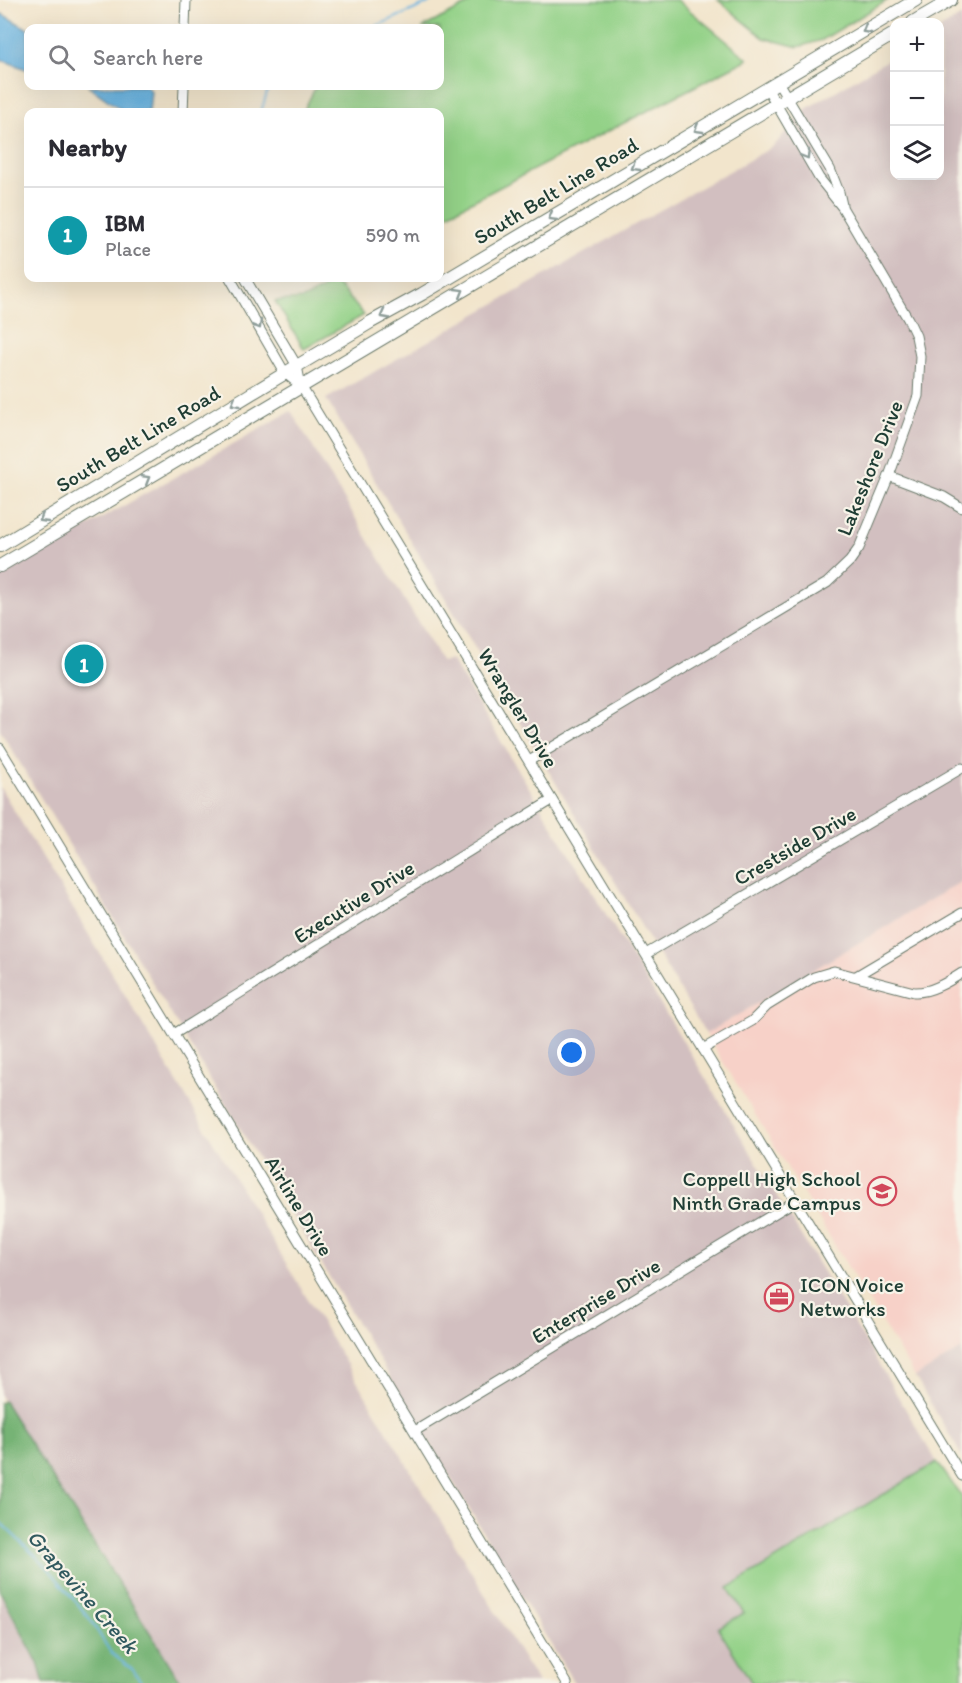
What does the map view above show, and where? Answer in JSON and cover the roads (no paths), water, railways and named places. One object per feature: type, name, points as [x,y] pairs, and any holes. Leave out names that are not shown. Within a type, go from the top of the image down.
[{"type":"main road","name":"South Belt Line Road","points":[[444,281],[916,0]]},
{"type":"main road","points":[[920,18],[951,0]]},
{"type":"main road","name":"South Belt Line Road","points":[[0,566],[890,36]]},
{"type":"main road","points":[[602,186],[611,202]]},
{"type":"main road","name":"South Belt Line Road","points":[[0,546],[285,373],[442,282]]},
{"type":"main road","points":[[87,493],[95,509]]},
{"type":"street","points":[[185,24],[186,0]]},
{"type":"street","name":"Lakeshore Drive","points":[[529,761],[827,583],[838,574],[859,549],[918,396],[920,356],[916,336],[842,207],[819,178],[772,85]]},
{"type":"street","points":[[183,108],[184,90]]},
{"type":"street","name":"Lakeshore Drive","points":[[782,102],[830,169],[842,207]]},
{"type":"street","points":[[233,282],[285,373],[302,386]]},
{"type":"street","points":[[247,282],[297,366],[302,386]]},
{"type":"street","name":"Wrangler Drive","points":[[302,386],[962,1476]]},
{"type":"street","points":[[889,476],[944,497],[962,508]]},
{"type":"street","name":"Airline Drive","points":[[0,748],[567,1683]]},
{"type":"street","name":"Crestside Drive","points":[[645,954],[962,768]]},
{"type":"street","name":"Executive Drive","points":[[174,1034],[552,801]]},
{"type":"street","points":[[856,976],[962,913]]},
{"type":"street","points":[[703,1049],[752,1021],[766,1006],[814,977],[834,971],[921,993],[962,974]]},
{"type":"street","name":"Enterprise Drive","points":[[415,1431],[795,1201]]},
{"type":"water","points":[[0,13],[24,27],[24,68],[0,59]]},
{"type":"water","points":[[94,90],[151,91],[149,108],[119,108]]},
{"type":"waterway","points":[[381,24],[436,0]]},
{"type":"waterway","points":[[262,108],[268,90]]},
{"type":"waterway","name":"Grapevine Creek","points":[[0,1520],[48,1568],[90,1619],[111,1653],[133,1670],[142,1683]]},
{"type":"place","name":"IBM","points":[[84,664]]},
{"type":"place","name":"Coppell High School Ninth Grade Campus","points":[[882,1191]]},
{"type":"place","name":"ICON Voice Networks","points":[[779,1297]]}]
